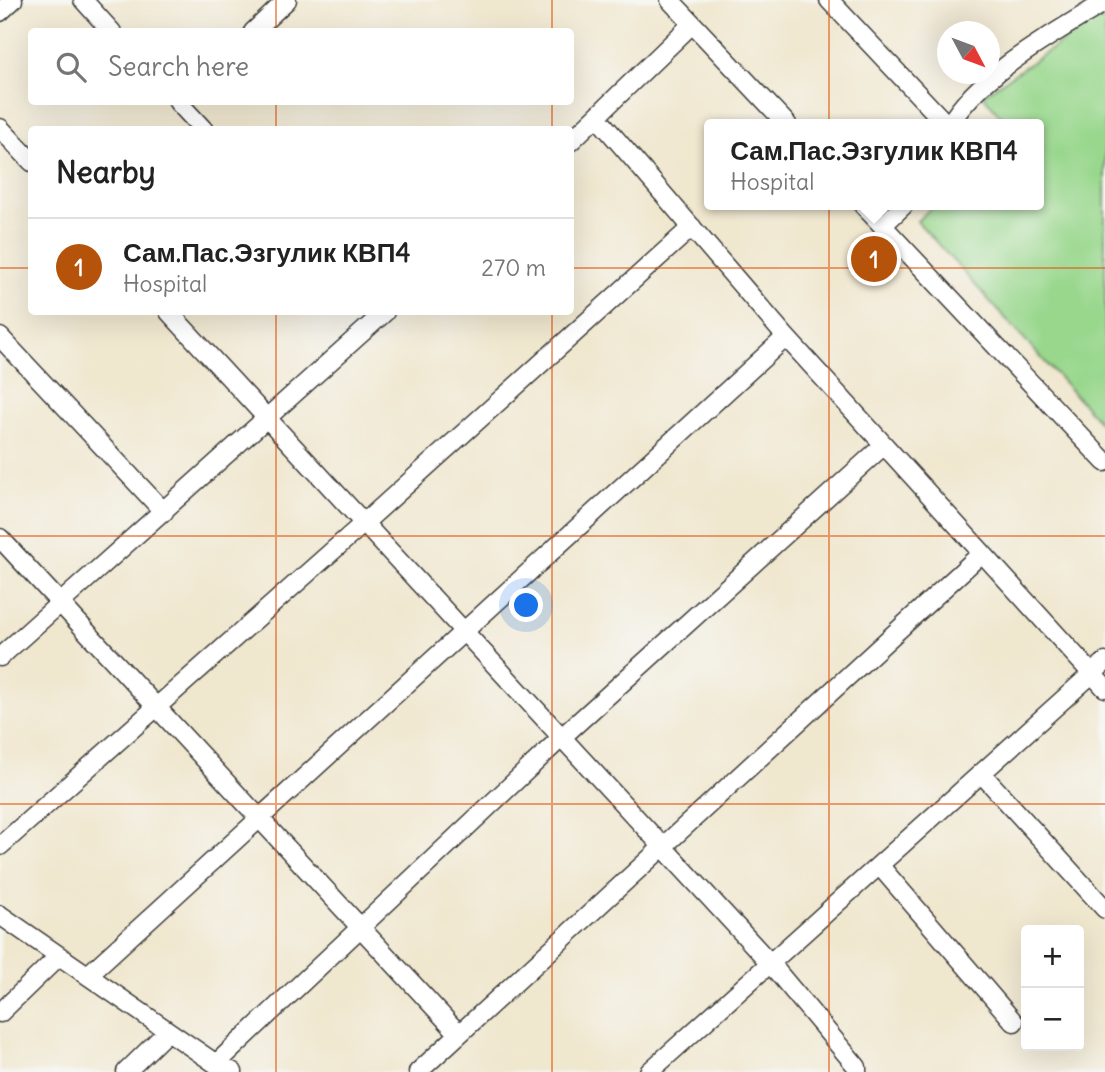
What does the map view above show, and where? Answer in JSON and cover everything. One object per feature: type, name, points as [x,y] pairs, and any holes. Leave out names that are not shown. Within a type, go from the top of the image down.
[{"type":"street","points":[[0,12],[13,0]]},
{"type":"street","points":[[83,0],[108,28]]},
{"type":"street","points":[[257,28],[287,0]]},
{"type":"street","points":[[670,0],[782,119]]},
{"type":"street","points":[[829,0],[943,119]]},
{"type":"street","points":[[951,119],[962,103],[1003,70],[1105,2]]},
{"type":"street","points":[[574,138],[692,24]]},
{"type":"street","points":[[181,105],[200,126]]},
{"type":"street","points":[[597,117],[786,337],[982,553],[1098,668],[1105,688]]},
{"type":"street","points":[[0,128],[28,158]]},
{"type":"street","points":[[868,210],[1105,462]]},
{"type":"street","points":[[882,226],[899,210]]},
{"type":"street","points":[[0,846],[692,227]]},
{"type":"street","points":[[172,315],[771,963],[857,1067],[858,1072]]},
{"type":"street","points":[[0,657],[268,419],[377,315]]},
{"type":"street","points":[[0,337],[164,512]]},
{"type":"street","points":[[88,975],[786,337]]},
{"type":"street","points":[[216,1064],[562,737],[884,445]]},
{"type":"street","points":[[0,538],[157,707],[257,820],[459,1034]]},
{"type":"street","points":[[418,1072],[982,553]]},
{"type":"street","points":[[660,1068],[771,963],[1098,668]]},
{"type":"street","points":[[981,773],[1105,909]]},
{"type":"street","points":[[879,865],[1014,1022]]},
{"type":"street","points":[[0,915],[216,1064],[233,1072]]},
{"type":"street","points":[[0,1013],[59,956]]},
{"type":"street","points":[[126,1072],[168,1031]]},
{"type":"green space","points":[[1105,13],[1105,428],[917,221],[929,210],[1044,210],[1044,119],[1003,119],[983,95]]},
{"type":"place","name":"Сам.Пас.Эзгулик КВП4","points":[[874,259]]}]
